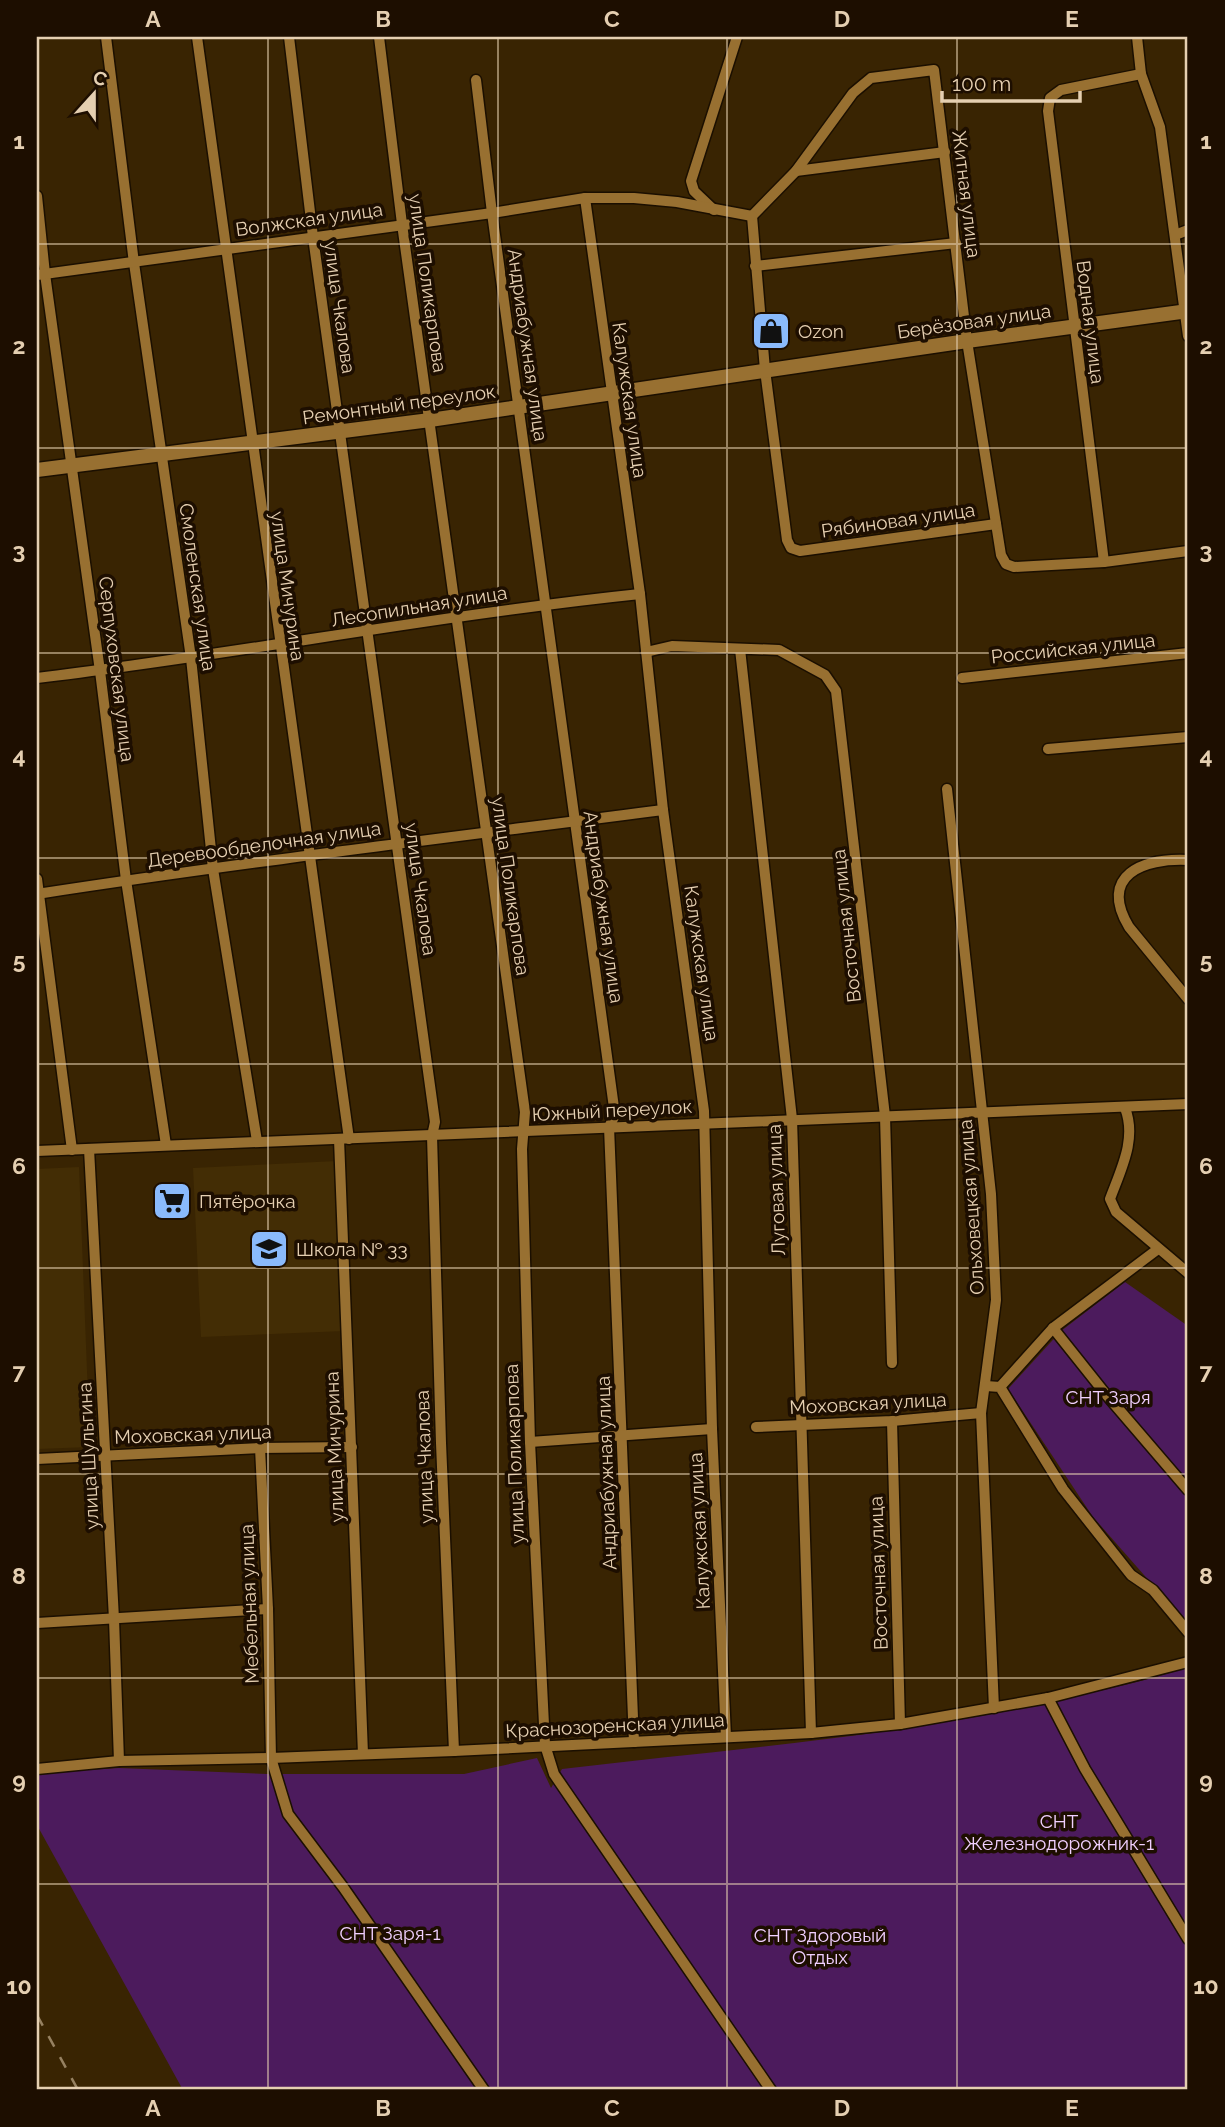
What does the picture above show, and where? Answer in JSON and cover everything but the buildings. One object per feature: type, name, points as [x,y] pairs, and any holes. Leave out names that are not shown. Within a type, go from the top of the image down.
[{"type":"main road","name":"Берёзовая улица","points":[[765,370],[1187,312]]},
{"type":"main road","name":"Ремонтный переулок","points":[[37,470],[519,407],[765,370]]},
{"type":"street","name":"Смоленская улица","points":[[106,37],[134,263],[191,658],[213,869],[257,1142]]},
{"type":"street","name":"улица Мичурина","points":[[197,37],[344,1139],[363,1754]]},
{"type":"street","name":"улица Чкалова","points":[[289,37],[313,237],[435,1122],[432,1136],[440,1443],[454,1751]]},
{"type":"street","name":"улица Поликарпова","points":[[379,37],[402,224],[525,1112],[522,1149],[530,1442],[545,1745],[554,1774],[771,2090]]},
{"type":"street","points":[[715,211],[694,191],[691,181],[737,37]]},
{"type":"street","points":[[1137,37],[1141,74],[1160,127],[1187,312],[1188,336]]},
{"type":"street","name":"Житная улица","points":[[752,216],[796,171],[853,93],[871,78],[934,70],[967,341],[996,524]]},
{"type":"street","name":"Водная улица","points":[[1104,562],[1048,111],[1050,98],[1060,90],[1141,74]]},
{"type":"street","name":"Андриабужная улица","points":[[476,80],[615,1115],[609,1126],[634,1742]]},
{"type":"street","points":[[796,171],[945,152]]},
{"type":"street","name":"Серпуховская улица","points":[[37,196],[41,274],[73,465],[126,880],[166,1145]]},
{"type":"street","name":"Волжская улица","points":[[41,274],[585,198],[634,198],[677,202],[752,216]]},
{"type":"street","name":"Калужская улица","points":[[585,198],[640,594],[663,810],[705,1123],[712,1429],[726,1737]]},
{"type":"street","points":[[752,216],[765,370]]},
{"type":"street","points":[[1175,235],[1188,230]]},
{"type":"street","points":[[755,266],[956,243]]},
{"type":"street","name":"Рябиновая улица","points":[[765,370],[787,540],[791,548],[800,551],[996,524],[1001,555],[1006,564],[1014,567],[1104,562],[1188,551]]},
{"type":"street","name":"Лесопильная улица","points":[[37,678],[191,658],[546,604],[640,594]]},
{"type":"street","name":"Восточная улица","points":[[646,652],[672,646],[779,650],[825,675],[836,691],[885,1116],[892,1363]]},
{"type":"street","name":"Луговая улица","points":[[740,649],[792,1119],[811,1733]]},
{"type":"street","name":"Российская улица","points":[[962,678],[1188,653]]},
{"type":"street","points":[[1048,750],[1188,737]]},
{"type":"street","name":"Ольховецкая улица","points":[[947,789],[991,1194],[996,1300],[981,1413],[994,1708]]},
{"type":"street","name":"Деревообделочная улица","points":[[38,894],[397,843],[663,810]]},
{"type":"street","points":[[1188,860],[1165,859],[1143,865],[1127,875],[1120,887],[1118,901],[1129,927],[1188,999]]},
{"type":"street","points":[[37,879],[72,1150]]},
{"type":"street","name":"Южный переулок","points":[[37,1151],[1188,1104]]},
{"type":"street","points":[[1125,1108],[1131,1132],[1125,1159],[1110,1199],[1116,1212],[1188,1273]]},
{"type":"street","name":"улица Шульгина","points":[[89,1149],[119,1761]]},
{"type":"street","points":[[1000,1387],[1053,1328],[1158,1249]]},
{"type":"street","points":[[1053,1328],[1188,1490]]},
{"type":"street","points":[[986,1385],[1000,1387]]},
{"type":"street","points":[[1000,1387],[1063,1489],[1131,1575],[1153,1590],[1188,1632]]},
{"type":"street","name":"Моховская улица","points":[[756,1427],[892,1421],[981,1413]]},
{"type":"street","name":"Восточная улица","points":[[892,1421],[900,1724]]},
{"type":"street","points":[[530,1442],[712,1429]]},
{"type":"street","name":"Моховская улица","points":[[37,1459],[260,1448],[352,1447]]},
{"type":"street","name":"Мебельная улица","points":[[260,1448],[268,1609],[271,1758],[288,1814],[343,1887],[484,2090]]},
{"type":"street","points":[[37,1623],[268,1609]]},
{"type":"street","name":"Краснозоренская улица","points":[[37,1769],[119,1761],[454,1751],[811,1733],[900,1724],[1048,1698],[1188,1661]]},
{"type":"street","points":[[1048,1698],[1092,1781],[1188,1939]]},
{"type":"shaded area","name":"Школа № 33","points":[[337,1161],[344,1331],[201,1337],[193,1168]]},
{"type":"shaded area","points":[[79,1167],[90,1447],[37,1449],[37,1169]]},
{"type":"green space","name":"СНТ Заря","points":[[1125,1282],[1188,1326],[1188,1625],[1093,1517],[1008,1389],[1061,1331]]},
{"type":"green space","points":[[1188,1667],[1188,2090],[183,2090],[37,1825],[37,1773],[119,1768],[267,1774],[464,1774],[537,1758],[551,1788],[562,1769],[818,1740],[944,1722],[1070,1698]]},
{"type":"railway","points":[[37,2015],[78,2090]]},
{"type":"place","name":"Ozon","points":[[771,331]]},
{"type":"place","name":"Пятёрочка","points":[[172,1201]]},
{"type":"place","name":"Школа № 33","points":[[269,1249]]},
{"type":"park label","name":"СНТ Железнодорожник-1","points":[[1059,1832]]},
{"type":"park label","name":"СНТ Заря-1","points":[[390,1933]]},
{"type":"park label","name":"СНТ Здоровый Отдых","points":[[820,1946]]}]
